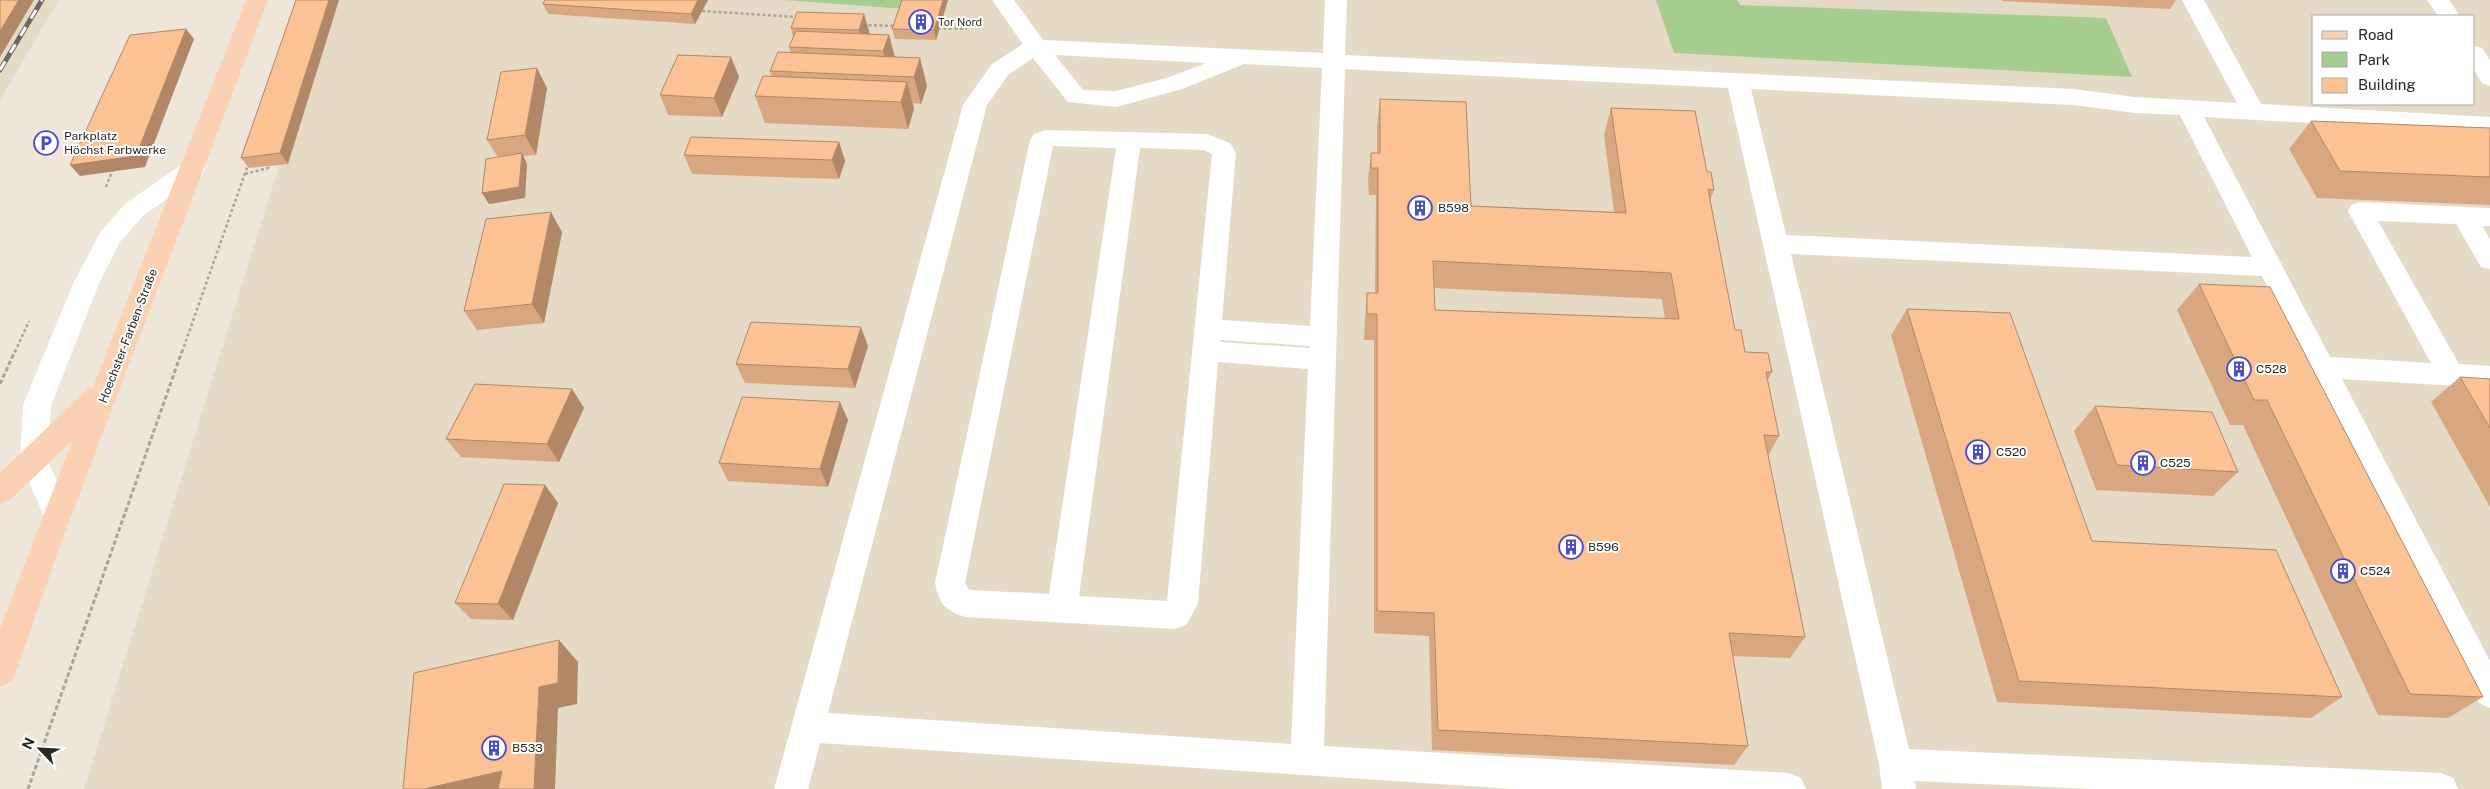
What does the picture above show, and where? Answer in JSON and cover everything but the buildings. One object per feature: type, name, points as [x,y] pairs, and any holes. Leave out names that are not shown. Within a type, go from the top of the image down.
[{"type":"main road","name":"Hoechster-Farben-Straße","points":[[0,672],[58,514],[110,384],[257,0]]},
{"type":"main road","points":[[0,491],[34,462],[110,384]]},
{"type":"street","points":[[1004,0],[1036,47],[1076,97],[1116,98],[1174,84],[1240,57]]},
{"type":"street","points":[[1307,761],[1336,0]]},
{"type":"street","points":[[2194,0],[2254,112]]},
{"type":"street","points":[[2438,0],[2448,15]]},
{"type":"street","points":[[791,789],[974,105],[986,84],[1009,60],[1036,47],[2074,97],[2188,108],[2490,125]]},
{"type":"street","points":[[2475,55],[2490,78]]},
{"type":"street","points":[[1738,81],[1898,776],[2441,789]]},
{"type":"street","points":[[2188,108],[2490,693]]},
{"type":"street","points":[[1046,138],[1206,142],[1222,149],[1224,153],[1207,340],[1183,604],[1175,615],[964,603],[953,596],[950,583],[1042,140],[1046,138]]},
{"type":"street","points":[[1062,609],[1129,141]]},
{"type":"street","points":[[58,514],[34,462],[37,406],[97,258],[110,237],[135,210],[193,169]]},
{"type":"street","points":[[2451,375],[2360,211],[2490,217]]},
{"type":"street","points":[[2463,215],[2490,260]]},
{"type":"street","points":[[1776,244],[2270,267]]},
{"type":"street","points":[[1207,340],[1323,349]]},
{"type":"street","points":[[2322,367],[2490,377]]},
{"type":"street","points":[[808,727],[1307,761],[1789,789]]},
{"type":"path","points":[[702,11],[801,18]]},
{"type":"path","points":[[862,25],[900,26]]},
{"type":"path","points":[[929,27],[967,29]]},
{"type":"path","points":[[28,789],[251,156]]},
{"type":"path","points":[[245,174],[268,168],[270,164]]},
{"type":"shaded area","points":[[0,0],[59,0],[0,100]]},
{"type":"shaded area","points":[[331,0],[2490,0],[2490,789],[84,789]]},
{"type":"green space","points":[[785,0],[908,0],[905,9]]},
{"type":"green space","points":[[1656,0],[1737,0],[1740,5],[2106,18],[2132,77],[1674,53]]},
{"type":"railway","points":[[0,70],[42,0]]},
{"type":"place","name":"Tor Nord","points":[[921,22]]},
{"type":"place","name":"Parkplatz Höchst Farbwerke","points":[[46,143]]},
{"type":"place","name":"B598","points":[[1420,208]]},
{"type":"place","name":"C528","points":[[2239,369]]},
{"type":"place","name":"C520","points":[[1978,452]]},
{"type":"place","name":"C525","points":[[2143,463]]},
{"type":"place","name":"B596","points":[[1571,547]]},
{"type":"place","name":"C524","points":[[2343,571]]},
{"type":"place","name":"B533","points":[[494,748]]}]
